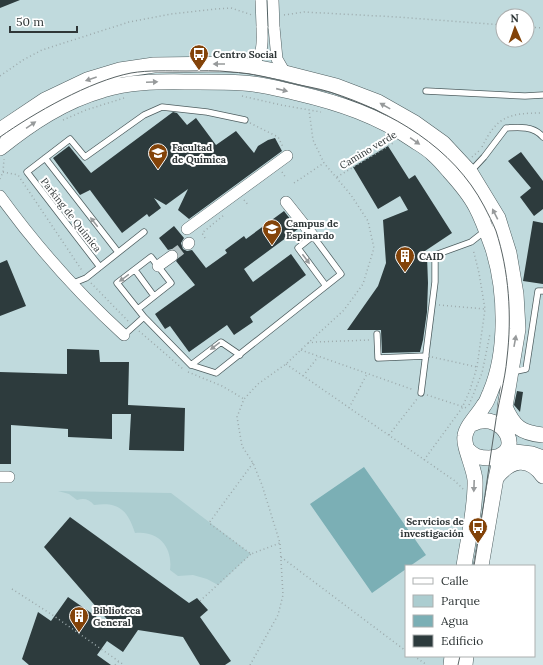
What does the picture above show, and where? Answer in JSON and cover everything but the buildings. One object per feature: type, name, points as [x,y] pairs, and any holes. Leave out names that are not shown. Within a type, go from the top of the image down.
[{"type":"main road","points":[[0,130],[45,100],[87,80],[120,70],[154,65],[228,64],[249,66],[286,73],[336,86],[378,102],[415,123],[443,143],[469,165],[498,218],[509,254],[516,294],[518,329],[505,407],[506,431],[510,443],[503,454],[496,478],[481,565]]},
{"type":"main road","points":[[3,151],[17,134],[69,102],[104,89],[134,83],[244,83],[269,87],[353,108],[386,122],[433,153],[463,186],[476,206],[493,250],[500,280],[503,318],[500,359],[492,389],[485,405],[468,418]]},
{"type":"main road","points":[[505,407],[509,418],[519,429],[542,437]]},
{"type":"main road","points":[[468,418],[495,423],[506,431],[526,440],[542,437]]},
{"type":"main road","points":[[464,565],[470,499],[475,480],[465,442],[465,436],[468,429],[468,418]]},
{"type":"main road","points":[[542,437],[538,448],[543,458]]},
{"type":"main road","points":[[467,448],[471,454],[480,458],[490,458],[503,454],[521,452],[543,458]]},
{"type":"main road","points":[[496,478],[508,465],[521,462],[535,467],[543,476]]},
{"type":"street","points":[[249,66],[260,57],[262,50],[261,0]]},
{"type":"street","points":[[273,0],[277,59],[286,73]]},
{"type":"street","points":[[187,229],[287,156]]},
{"type":"street","points":[[0,196],[71,284],[97,311],[124,335]]},
{"type":"street","points":[[286,202],[313,236]]},
{"type":"street","points":[[158,266],[172,256]]},
{"type":"lane","points":[[426,92],[525,96],[543,95]]},
{"type":"lane","name":"Parking de Química","points":[[100,267],[27,172],[70,139],[85,157],[144,115],[162,107],[207,112],[245,120]]},
{"type":"lane","points":[[469,165],[484,157],[506,128],[525,127],[540,134],[543,138]]},
{"type":"lane","name":"Parking de Química","points":[[45,158],[118,252]]},
{"type":"lane","points":[[421,393],[435,282],[435,256],[471,242],[486,230]]},
{"type":"lane","name":"Parking de Química","points":[[71,284],[86,278],[144,232]]},
{"type":"lane","points":[[138,309],[171,283],[151,257],[117,283],[144,317],[191,365],[216,373],[326,286],[341,274],[313,236],[298,248],[326,286]]},
{"type":"lane","points":[[134,270],[154,296]]},
{"type":"lane","points":[[510,372],[526,369],[538,291],[543,291]]},
{"type":"lane","points":[[124,335],[144,317]]},
{"type":"lane","points":[[377,337],[378,358],[426,356]]},
{"type":"lane","points":[[191,365],[221,342],[240,354]]},
{"type":"path","points":[[0,76],[28,57],[47,48],[104,29],[135,21],[181,12],[226,8],[235,9],[245,14],[255,15]]},
{"type":"path","points":[[280,16],[304,12],[388,16],[495,24]]},
{"type":"path","points":[[237,95],[322,112]]},
{"type":"path","points":[[61,121],[86,110],[126,97]]},
{"type":"path","points":[[469,165],[481,149],[493,128],[501,120],[516,115],[543,113]]},
{"type":"path","points":[[245,120],[278,137],[287,156]]},
{"type":"path","name":"Camino verde","points":[[337,177],[406,135]]},
{"type":"path","points":[[0,179],[3,172],[3,151]]},
{"type":"path","points":[[294,183],[324,162]]},
{"type":"path","points":[[3,172],[18,175],[86,278],[134,326],[188,372],[222,386],[244,399]]},
{"type":"path","points":[[424,460],[462,408],[470,390],[477,367],[485,309],[479,273],[471,242]]},
{"type":"path","points":[[432,304],[485,309]]},
{"type":"path","points":[[468,418],[467,408],[482,373],[491,329]]},
{"type":"path","points":[[306,344],[377,337]]},
{"type":"path","points":[[300,350],[462,408],[467,408]]},
{"type":"path","points":[[303,376],[319,356]]},
{"type":"path","points":[[426,356],[477,367]]},
{"type":"path","points":[[286,364],[455,481],[470,499]]},
{"type":"path","points":[[349,408],[367,373]]},
{"type":"path","points":[[389,435],[421,393]]},
{"type":"path","points":[[251,554],[209,523],[253,463]]},
{"type":"path","points":[[466,484],[470,499]]},
{"type":"path","points":[[250,665],[278,615],[283,595],[280,543],[262,485]]},
{"type":"path","points":[[200,601],[251,554],[280,543]]},
{"type":"path","points":[[281,557],[405,650]]},
{"type":"path","points":[[12,588],[124,665]]},
{"type":"path","points":[[415,657],[427,665]]},
{"type":"path","points":[[116,665],[118,661]]},
{"type":"shaded area","name":"Campus de Espinardo","points":[[0,0],[543,0],[543,458],[502,470],[481,565],[405,565],[405,657],[466,657],[465,665],[0,665]]},
{"type":"green space","points":[[58,491],[171,493],[251,554],[218,585],[207,579],[193,575],[178,576],[170,570],[169,555],[163,542],[151,534],[135,533],[126,513],[121,509],[110,505],[94,505],[88,500],[77,500],[69,494]]},
{"type":"water","points":[[364,467],[426,555],[411,565],[405,565],[405,570],[372,593],[310,504]]},
{"type":"tunnel","points":[[172,256],[188,244]]},
{"type":"tram line","points":[[0,137],[46,108],[80,90],[115,77],[144,71],[214,71],[268,78],[320,89],[353,100],[398,121],[419,134],[438,149],[456,166],[471,185],[484,206],[496,231],[507,278],[509,326],[506,367],[496,417],[474,565]]},
{"type":"tram line","points":[[458,665],[460,657]]},
{"type":"place","name":"Centro Social","points":[[199,71]]},
{"type":"place","name":"Facultad de Química","points":[[158,170]]},
{"type":"place","name":"Campus de Espinardo","points":[[272,246]]},
{"type":"place","name":"CAID","points":[[405,273]]},
{"type":"place","name":"Servicios de investigación","points":[[478,544]]},
{"type":"place","name":"Biblioteca General","points":[[79,633]]}]
